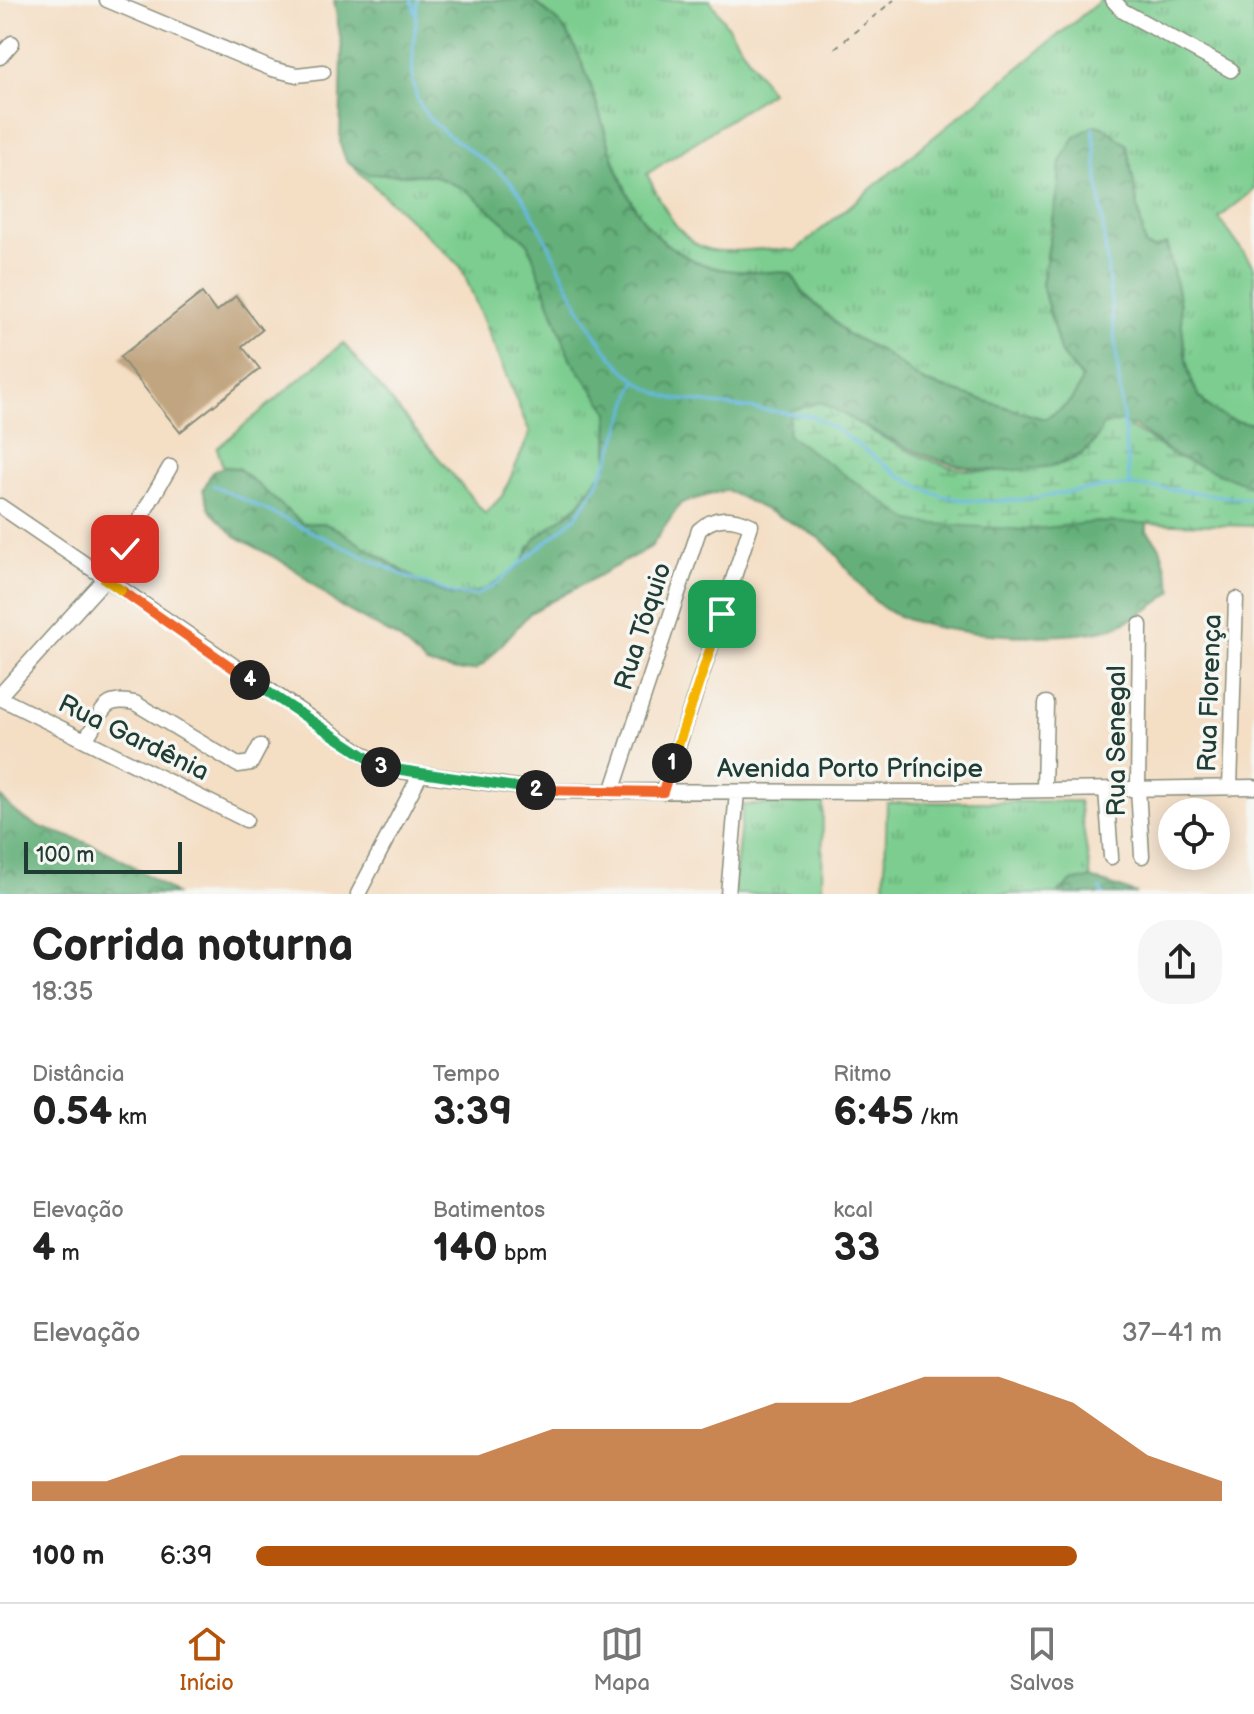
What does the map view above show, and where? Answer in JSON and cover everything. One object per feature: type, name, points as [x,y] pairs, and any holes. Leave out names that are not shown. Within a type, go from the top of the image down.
[{"type":"street","points":[[107,0],[272,69],[297,75],[323,72]]},
{"type":"street","points":[[1118,5],[1231,70]]},
{"type":"street","points":[[0,57],[12,43]]},
{"type":"street","points":[[0,697],[105,579],[170,467]]},
{"type":"street","name":"Avenida Porto Príncipe","points":[[0,506],[385,769],[547,791],[1254,787]]},
{"type":"street","name":"Rua Tóquio","points":[[612,792],[699,530],[709,520],[735,518],[751,525],[663,792]]},
{"type":"street","name":"Rua Florença","points":[[1230,788],[1236,599]]},
{"type":"street","name":"Rua Senegal","points":[[1140,625],[1138,788],[1142,856]]},
{"type":"street","name":"Rua Gardênia","points":[[0,697],[246,820]]},
{"type":"street","points":[[86,738],[107,703],[116,699],[135,703],[238,765],[251,763],[260,746]]},
{"type":"street","points":[[1044,790],[1046,703]]},
{"type":"street","points":[[358,894],[420,775]]},
{"type":"street","points":[[1106,790],[1111,857]]},
{"type":"street","points":[[728,894],[737,792]]},
{"type":"path","points":[[835,48],[894,0]]},
{"type":"green space","points":[[334,0],[532,0],[567,33],[583,65],[617,168],[631,200],[650,228],[676,251],[721,269],[791,273],[803,293],[847,334],[881,351],[924,382],[1044,419],[1068,403],[1082,378],[1061,354],[1042,285],[1059,186],[1060,162],[1075,137],[1095,125],[1104,127],[1127,145],[1145,246],[1154,249],[1166,244],[1178,293],[1186,362],[1199,397],[1212,410],[1230,419],[1254,424],[1254,487],[1177,457],[1133,425],[1100,433],[1081,454],[1058,464],[1007,471],[978,469],[951,464],[899,444],[821,402],[790,412],[788,435],[911,521],[1026,530],[1098,522],[1147,523],[1147,531],[1160,547],[1173,591],[1138,616],[1099,631],[1022,636],[934,626],[890,612],[862,588],[823,541],[726,490],[681,503],[651,547],[530,613],[475,670],[457,671],[426,664],[398,638],[338,605],[292,567],[235,536],[211,512],[203,490],[212,472],[223,467],[238,468],[303,524],[323,523],[337,529],[421,584],[452,596],[472,595],[520,565],[535,539],[577,506],[608,464],[609,412],[570,358],[528,243],[467,190],[432,175],[368,174],[346,160],[340,144],[342,48]]},
{"type":"green space","points":[[532,0],[710,0],[771,92],[647,174],[674,223],[695,243],[720,251],[795,251],[1101,0],[1254,0],[1254,190],[1219,218],[1254,267],[1254,424],[1230,419],[1212,410],[1200,397],[1187,362],[1178,293],[1167,245],[1154,249],[1145,246],[1134,200],[1133,176],[1060,162],[1059,186],[1042,285],[1061,354],[1082,378],[1069,403],[1044,419],[924,382],[881,351],[847,334],[803,292],[791,273],[721,269],[676,251],[650,228],[631,200],[617,168],[583,65],[567,33]]},
{"type":"green space","points":[[346,160],[368,174],[432,175],[467,190],[528,243],[570,358],[609,412],[608,464],[577,506],[529,547],[516,570],[503,580],[469,594],[455,594],[428,586],[323,523],[303,524],[238,468],[223,467],[217,448],[343,343],[485,514],[503,495],[530,433],[461,267]]},
{"type":"green space","points":[[821,402],[923,458],[960,469],[982,471],[1065,463],[1088,450],[1102,426],[1121,421],[1177,457],[1254,487],[1254,526],[1098,522],[1026,530],[911,521],[788,435],[790,411]]},
{"type":"green space","points":[[0,796],[31,822],[110,853],[175,894],[0,894]]},
{"type":"green space","points":[[1079,801],[1091,878],[1071,882],[1058,894],[884,894],[887,803]]},
{"type":"green space","points":[[823,803],[822,894],[733,894],[743,805]]},
{"type":"green space","points":[[1091,878],[1137,894],[1058,894],[1071,882]]},
{"type":"building","points":[[202,293],[216,312],[236,296],[262,330],[242,346],[260,369],[180,432],[120,357]]},
{"type":"waterway","points":[[411,0],[416,15]]},
{"type":"waterway","points":[[417,0],[413,79],[419,103],[438,127],[512,183],[537,222],[583,314],[601,342],[622,367],[646,387],[675,399],[811,416],[846,436],[913,483],[952,498],[1018,500],[1127,486],[1254,499]]},
{"type":"waterway","points":[[1093,128],[1130,486]]},
{"type":"waterway","points":[[213,485],[407,577],[454,594],[476,595],[497,583],[576,517],[610,457],[636,381]]},
{"type":"waterway","points":[[0,889],[11,894]]},
{"type":"waterway","points":[[1101,889],[1103,894]]},
{"type":"route","points":[[125,549],[105,579],[385,769],[547,791],[663,792],[722,614]]}]
